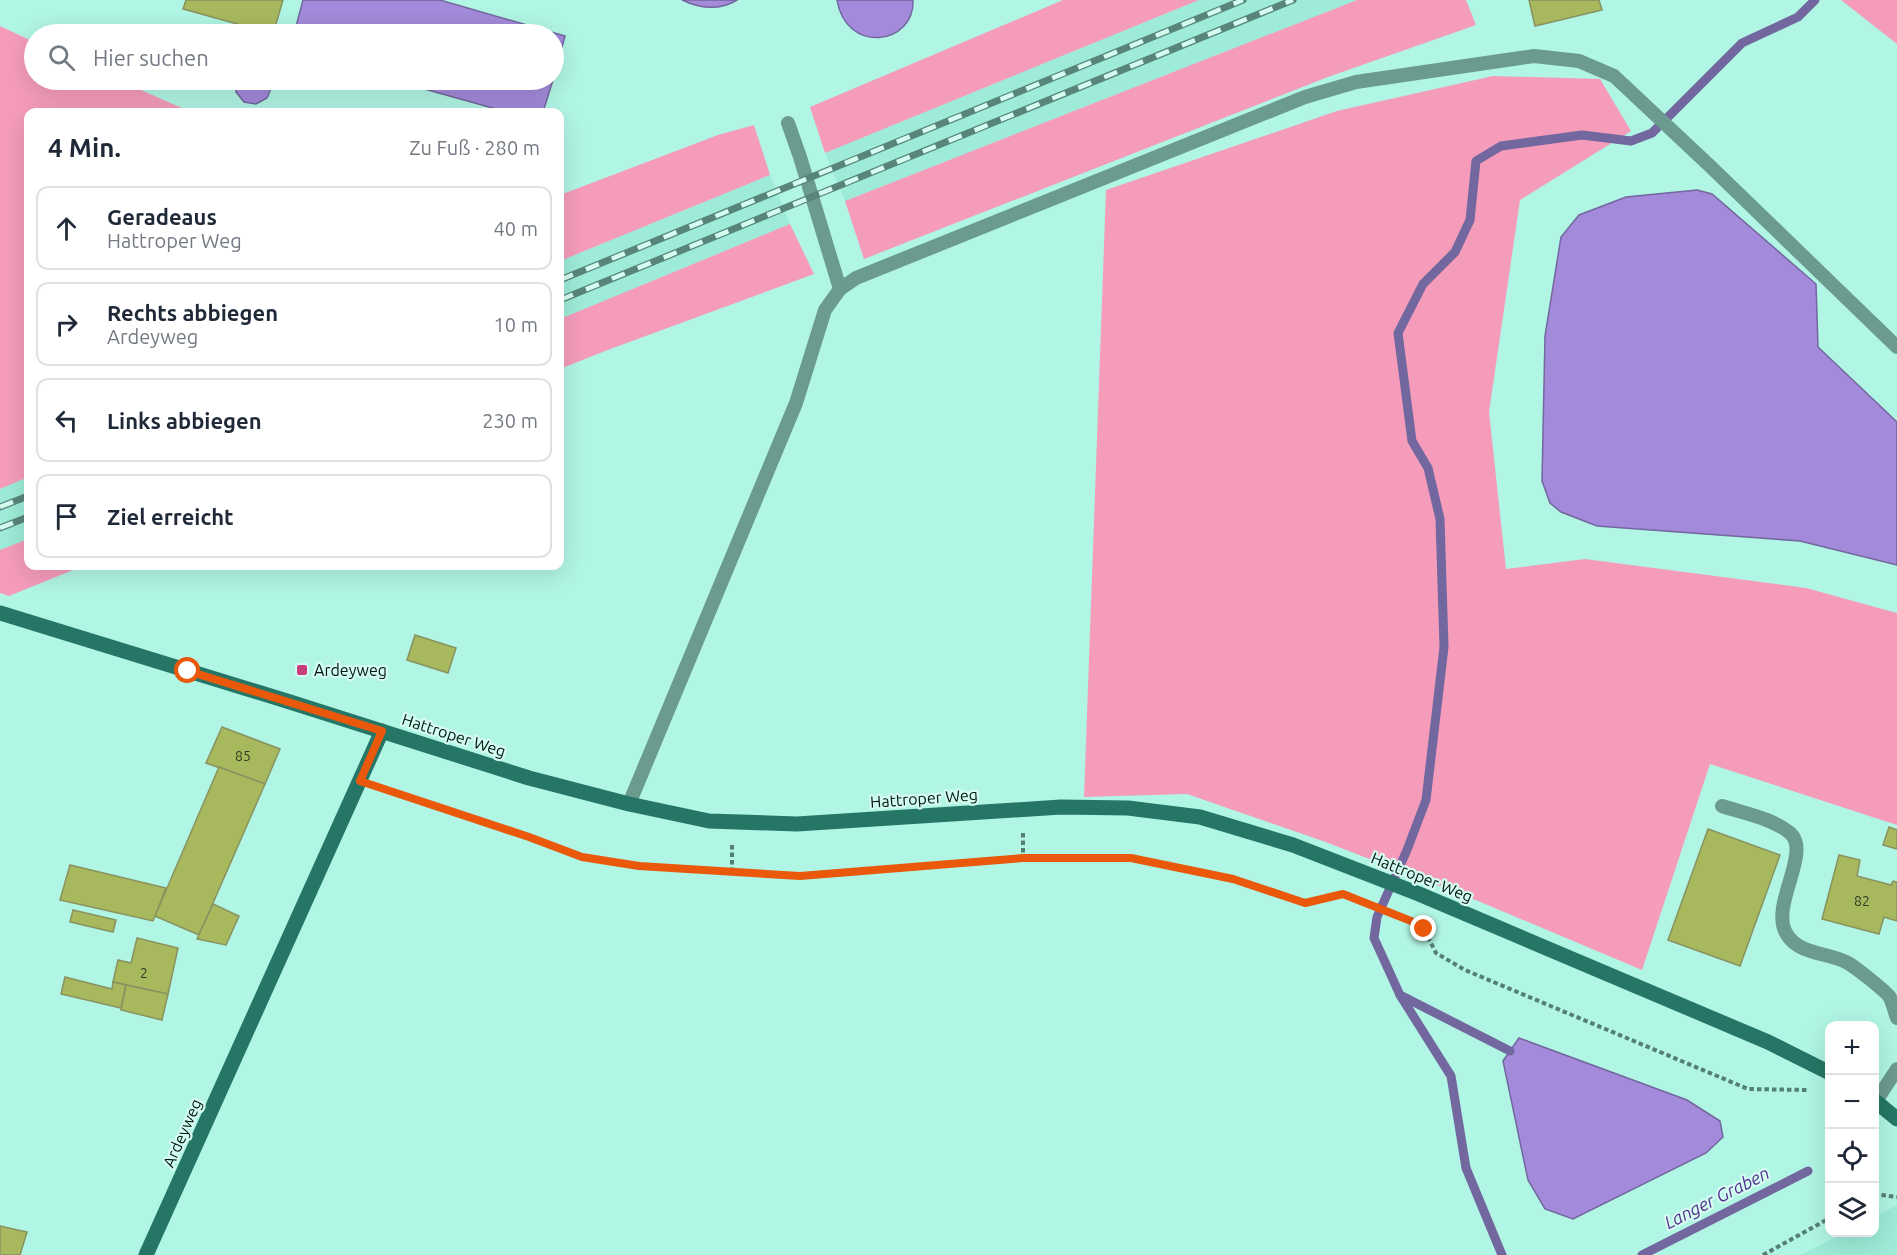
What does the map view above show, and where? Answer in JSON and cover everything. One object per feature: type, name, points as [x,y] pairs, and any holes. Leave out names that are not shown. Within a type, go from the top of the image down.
[{"type":"main road","name":"Hattroper Weg","points":[[0,613],[529,778],[629,804],[709,821],[796,824],[1061,807],[1128,808],[1200,817],[1293,845],[1419,894],[1768,1042],[1825,1070]]},
{"type":"main road","name":"Ardeyweg","points":[[146,1255],[382,731]]},
{"type":"main road","points":[[1879,1104],[1897,1119]]},
{"type":"lane","points":[[629,804],[796,403],[825,310],[840,289],[856,278],[1305,97],[1356,82],[1534,56],[1579,61],[1614,76],[1897,347]]},
{"type":"lane","points":[[788,123],[840,289]]},
{"type":"lane","points":[[1722,806],[1774,824],[1791,834],[1796,845],[1795,862],[1781,908],[1781,921],[1786,935],[1804,949],[1846,962],[1889,996],[1897,1018]]},
{"type":"lane","points":[[1879,1095],[1897,1069]]},
{"type":"path","points":[[360,781],[582,857],[639,866],[800,876],[1023,858],[1131,858],[1233,879],[1305,903],[1343,894],[1411,921],[1424,929],[1436,953],[1465,970],[1748,1089],[1812,1090]]},
{"type":"path","points":[[1879,1195],[1897,1197]]},
{"type":"path","points":[[1763,1255],[1825,1221]]},
{"type":"shaded area","points":[[303,0],[440,0],[523,24],[297,24]]},
{"type":"shaded area","points":[[682,0],[737,0],[730,4],[710,8]]},
{"type":"shaded area","points":[[837,0],[913,0],[911,15],[903,27],[879,38],[866,36],[853,30],[843,18]]},
{"type":"shaded area","points":[[1063,0],[1199,0],[825,153],[810,107]]},
{"type":"shaded area","points":[[1199,0],[1357,0],[845,201],[825,153]]},
{"type":"shaded area","points":[[1357,0],[1466,0],[1476,25],[1328,77],[864,259],[845,201]]},
{"type":"shaded area","points":[[1841,0],[1897,0],[1897,44]]},
{"type":"shaded area","points":[[0,26],[24,37],[24,90],[141,90],[182,108],[24,108],[24,479],[0,489]]},
{"type":"shaded area","points":[[1493,76],[1600,79],[1631,131],[1520,200],[1489,412],[1506,569],[1585,559],[1806,588],[1897,613],[1897,825],[1710,764],[1642,970],[1478,901],[1323,841],[1187,794],[1084,797],[1106,190],[1337,111]]},
{"type":"shaded area","points":[[236,90],[270,90],[267,98],[256,104],[244,102]]},
{"type":"shaded area","points":[[428,90],[550,90],[544,108],[493,108]]},
{"type":"shaded area","points":[[754,125],[770,175],[564,259],[564,193],[718,135]]},
{"type":"shaded area","points":[[770,175],[790,224],[564,317],[564,259]]},
{"type":"shaded area","points":[[1697,190],[1712,194],[1816,284],[1818,347],[1897,422],[1897,565],[1800,541],[1597,526],[1561,512],[1550,503],[1542,481],[1545,336],[1561,237],[1579,215],[1626,197]]},
{"type":"shaded area","points":[[790,224],[814,274],[564,367],[564,317]]},
{"type":"shaded area","points":[[24,479],[24,541],[0,550],[0,489]]},
{"type":"shaded area","points":[[24,541],[24,570],[73,570],[9,596],[0,593],[0,550]]},
{"type":"shaded area","points":[[1519,1038],[1687,1100],[1720,1121],[1723,1137],[1706,1153],[1573,1219],[1545,1209],[1528,1180],[1503,1061]]},
{"type":"shaded area","points":[[1897,1205],[1897,1255],[1800,1255],[1836,1237],[1879,1237],[1879,1215]]},
{"type":"building","points":[[186,0],[283,0],[276,24],[237,24],[183,9]]},
{"type":"building","points":[[1529,0],[1599,0],[1602,10],[1535,26]]},
{"type":"building","points":[[415,635],[456,648],[448,673],[407,660]]},
{"type":"building","points":[[222,727],[280,749],[265,784],[206,763]]},
{"type":"building","points":[[219,767],[265,784],[199,935],[155,916]]},
{"type":"building","points":[[1889,827],[1897,830],[1897,849],[1883,845]]},
{"type":"building","points":[[1708,829],[1780,855],[1740,966],[1668,940]]},
{"type":"building","points":[[1839,855],[1860,860],[1857,876],[1891,885],[1893,881],[1897,882],[1897,921],[1884,917],[1879,934],[1822,919]]},
{"type":"building","points":[[70,865],[166,888],[153,921],[60,900]]},
{"type":"building","points":[[213,904],[239,916],[226,945],[197,939]]},
{"type":"building","points":[[73,910],[116,920],[113,932],[70,922]]},
{"type":"building","points":[[137,938],[178,948],[168,994],[113,982],[118,960],[131,963]]},
{"type":"building","points":[[65,977],[112,989],[113,982],[126,985],[121,1008],[61,994]]},
{"type":"building","points":[[126,985],[168,994],[162,1020],[121,1010]]},
{"type":"building","points":[[0,1226],[27,1232],[20,1255],[0,1255]]},
{"type":"waterway","points":[[1502,1255],[1466,1168],[1451,1076],[1400,995],[1374,938],[1377,917],[1426,800],[1444,647],[1440,519],[1428,468],[1412,441],[1398,333],[1423,284],[1455,252],[1470,220],[1476,161],[1501,146],[1582,135],[1631,141],[1652,133],[1742,43],[1798,17],[1815,0]]},
{"type":"waterway","points":[[1400,995],[1510,1051]]},
{"type":"waterway","name":"Langer Graben","points":[[1642,1255],[1808,1171]]},
{"type":"railway","points":[[564,278],[1243,0]]},
{"type":"railway","points":[[564,298],[1293,0]]},
{"type":"railway","points":[[0,507],[24,498]]},
{"type":"railway","points":[[0,528],[24,519]]},
{"type":"place","name":"Ardeyweg","points":[[302,670]]},
{"type":"route","points":[[188,671],[382,731],[360,781],[582,857],[639,866],[800,876],[1023,858],[1131,858],[1233,879],[1305,903],[1343,894],[1411,921],[1424,929]]}]
